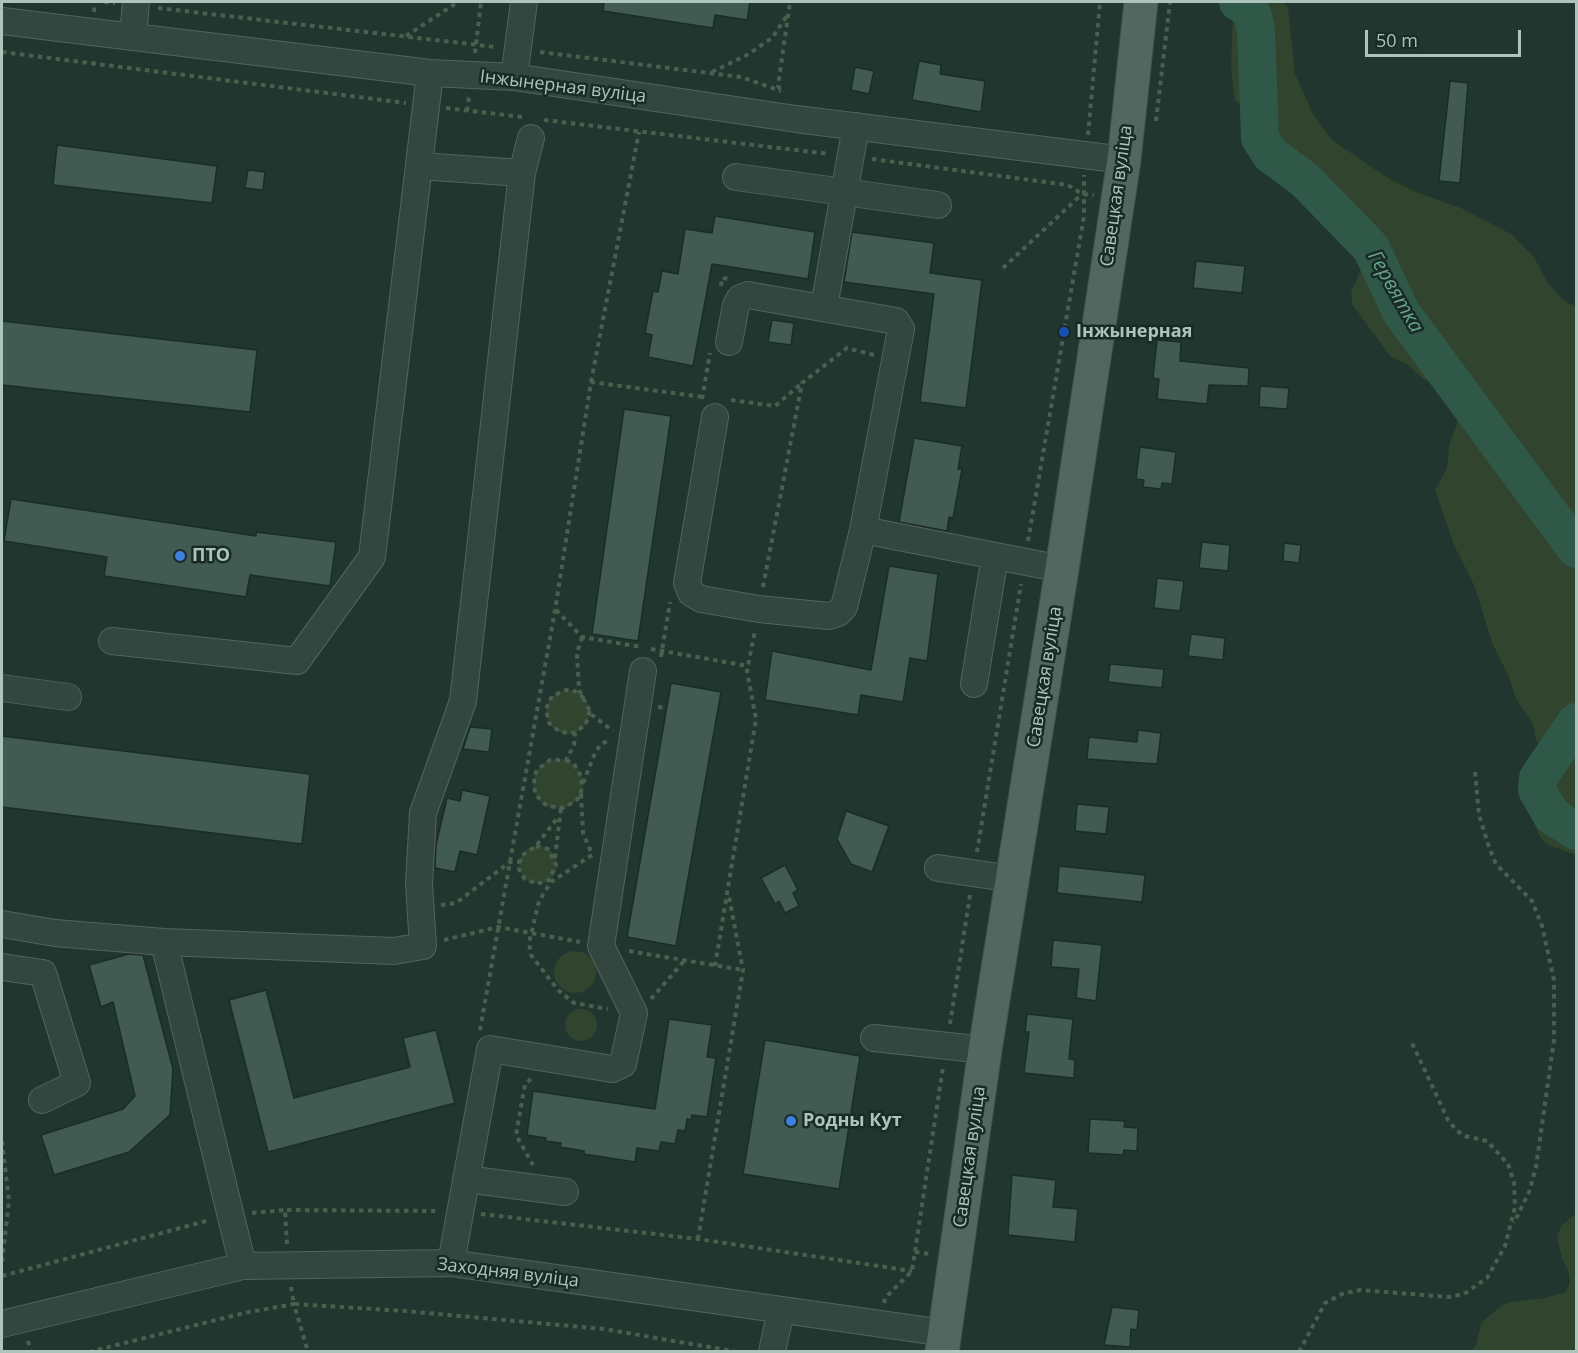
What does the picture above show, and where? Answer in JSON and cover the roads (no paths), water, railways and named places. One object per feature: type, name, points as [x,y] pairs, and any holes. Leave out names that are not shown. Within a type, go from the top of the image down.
[{"type":"main road","name":"Савецкая вуліца","points":[[944,1342],[985,1050],[1062,569],[1124,160],[1141,2]]},
{"type":"street","points":[[514,77],[524,2]]},
{"type":"street","points":[[133,37],[135,3]]},
{"type":"street","name":"Інжынерная вуліца","points":[[2,21],[430,73],[514,77],[796,119],[1124,160]]},
{"type":"street","points":[[112,641],[297,661],[372,557],[430,73]]},
{"type":"street","points":[[824,307],[856,126]]},
{"type":"street","points":[[2,924],[55,933],[164,942],[394,951],[423,946],[420,908],[423,813],[463,701],[522,173],[531,138]]},
{"type":"street","points":[[419,166],[522,173]]},
{"type":"street","points":[[736,177],[938,205]]},
{"type":"street","points":[[719,405],[687,583],[691,593],[701,599],[759,609],[830,616],[838,613],[844,607],[863,530],[901,329],[896,321],[748,295],[740,298],[736,305],[729,342]]},
{"type":"street","points":[[863,530],[1062,569]]},
{"type":"street","points":[[974,684],[995,556]]},
{"type":"street","points":[[451,1263],[490,1048],[612,1070],[623,1064],[641,1007],[601,946],[604,857],[643,671]]},
{"type":"street","points":[[2,688],[68,697]]},
{"type":"street","points":[[938,868],[1012,879]]},
{"type":"street","points":[[42,1100],[77,1083],[43,973],[55,933]]},
{"type":"street","points":[[164,942],[243,1266]]},
{"type":"street","points":[[2,967],[43,973]]},
{"type":"street","points":[[874,1038],[985,1050]]},
{"type":"street","points":[[466,1179],[565,1192]]},
{"type":"street","name":"Заходняя вуліца","points":[[2,1324],[243,1266],[451,1263],[880,1325],[944,1342]]},
{"type":"street","points":[[771,1352],[781,1310]]},
{"type":"waterway","name":"Гервятка","points":[[1238,2],[1243,3],[1253,16],[1256,31],[1260,138],[1270,154],[1305,180],[1371,248],[1401,312],[1576,549]]},
{"type":"waterway","name":"Гервятка","points":[[1576,722],[1538,778],[1537,790],[1552,816],[1576,831]]},
{"type":"place","name":"Інжынерная","points":[[1064,332]]},
{"type":"place","name":"ПТО","points":[[180,556]]},
{"type":"place","name":"Родны Кут","points":[[791,1121]]}]
